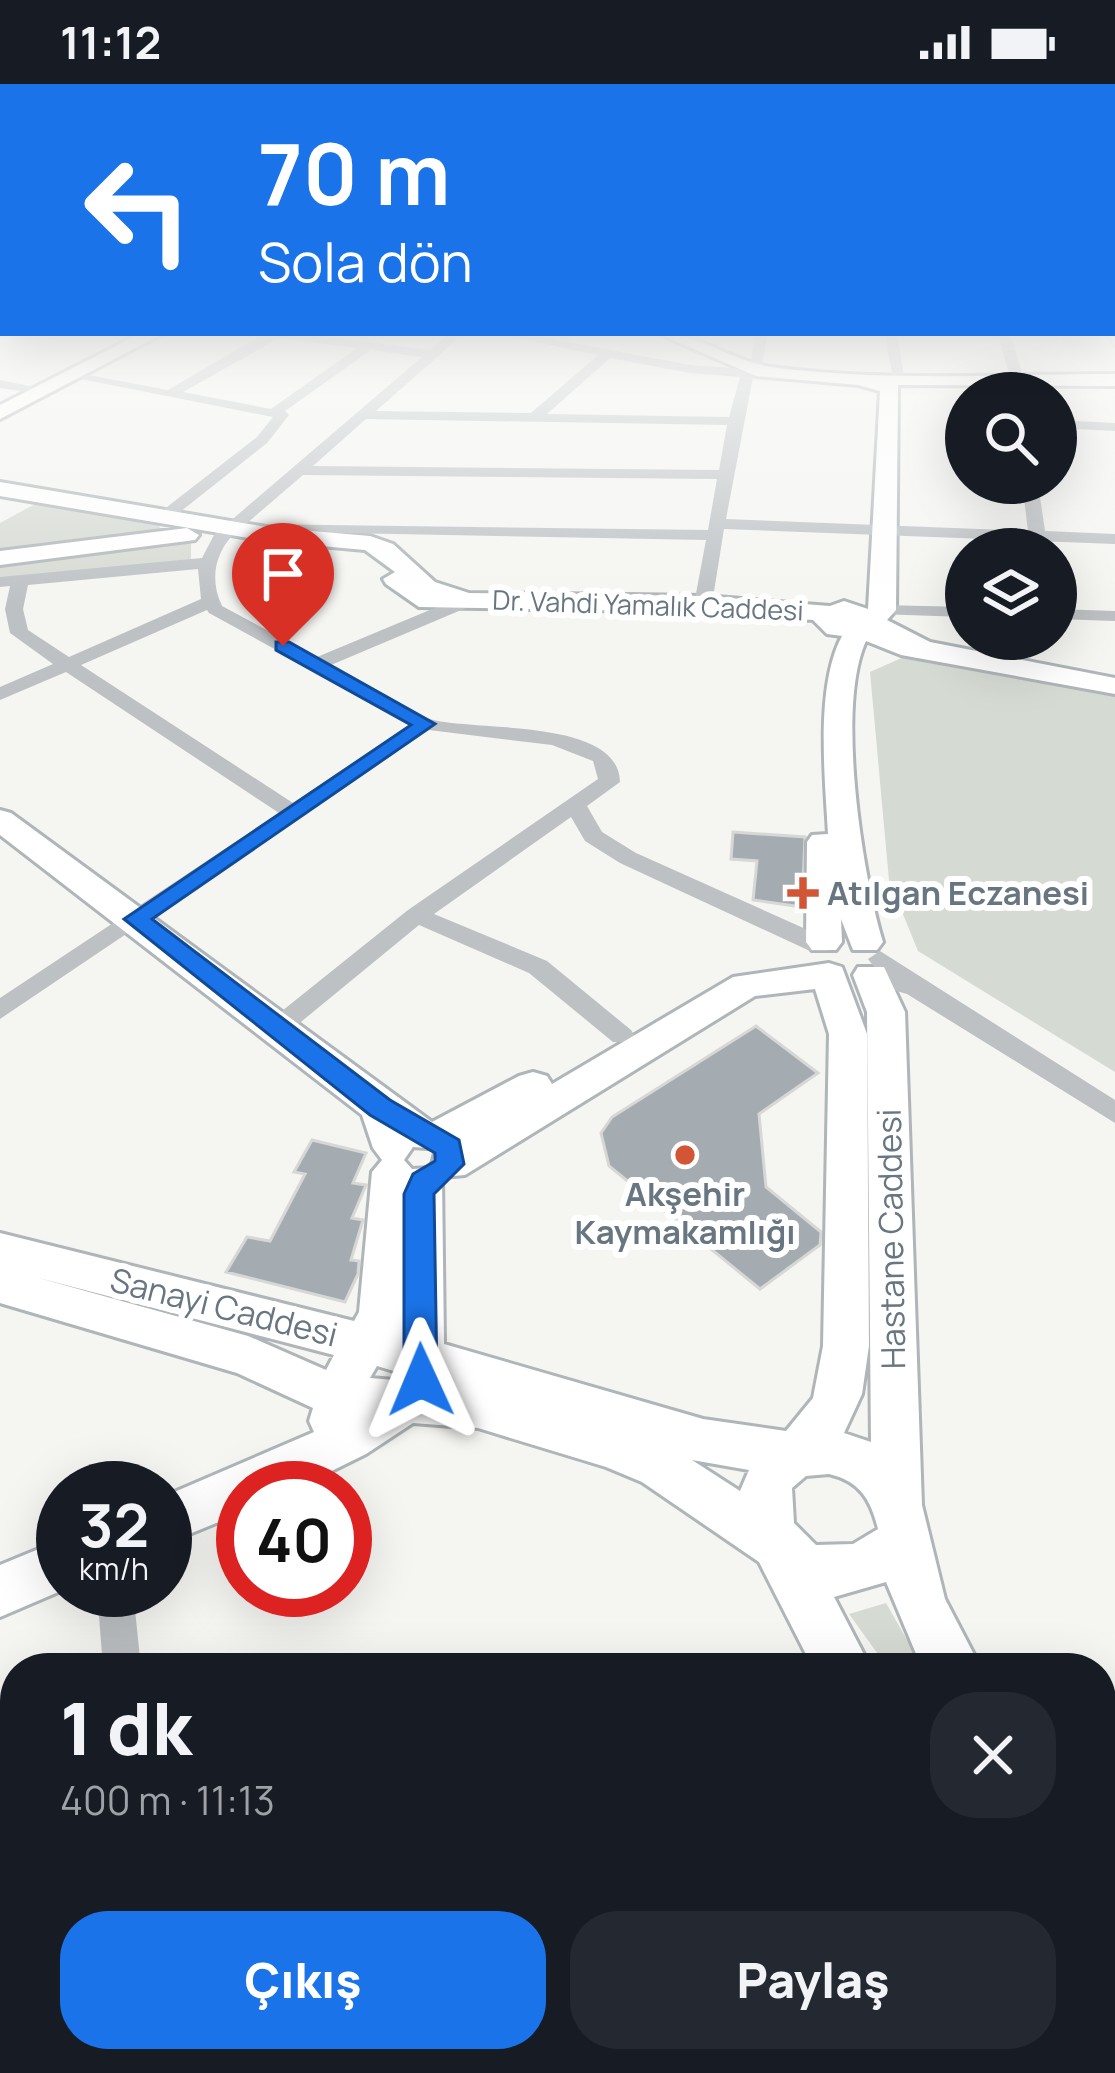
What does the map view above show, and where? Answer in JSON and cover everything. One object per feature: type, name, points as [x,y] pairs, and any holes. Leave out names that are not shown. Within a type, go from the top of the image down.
[{"type":"main road","name":"Hastane Caddesi","points":[[795,1455],[826,1424],[845,1363],[848,1034],[818,665],[853,618],[881,561],[883,420]]},
{"type":"main road","name":"Dr. Vahdi Yamalık Caddesi","points":[[0,489],[234,529],[370,544],[392,567],[426,587],[467,601],[703,604],[853,618]]},
{"type":"main road","points":[[0,558],[234,529]]},
{"type":"main road","name":"Hastane Caddesi","points":[[881,561],[853,618],[844,664],[844,819],[854,897],[844,955],[886,1012],[890,1504]]},
{"type":"main road","points":[[392,567],[400,626]]},
{"type":"main road","points":[[853,618],[912,648],[1115,686]]},
{"type":"main road","points":[[844,664],[912,648]]},
{"type":"main road","points":[[0,820],[380,1108],[419,1156],[415,1380],[328,1450],[192,1508]]},
{"type":"main road","points":[[328,1450],[338,1396],[382,1315],[419,1156],[730,973],[773,955],[844,955]]},
{"type":"main road","points":[[419,1156],[746,985],[844,955]]},
{"type":"main road","name":"Sanayi Caddesi","points":[[0,1250],[369,1343],[415,1380],[478,1407],[613,1447],[682,1478],[777,1546],[836,1653]]},
{"type":"main road","name":"Sanayi Caddesi","points":[[0,1285],[248,1356],[338,1396],[415,1380],[703,1441],[795,1455]]},
{"type":"main road","points":[[890,1504],[875,1564],[840,1574],[802,1564],[777,1546],[765,1520],[765,1486],[773,1472],[795,1455],[838,1455],[890,1504],[920,1606],[945,1653]]},
{"type":"main road","points":[[0,1591],[36,1576]]},
{"type":"street","points":[[164,517],[281,420]]},
{"type":"street","points":[[275,1029],[416,915],[609,782],[609,769],[600,757],[556,739],[425,724],[214,609],[204,591],[206,563],[220,538],[359,420]]},
{"type":"street","points":[[676,420],[735,421],[703,604]]},
{"type":"street","points":[[1077,425],[1115,427]]},
{"type":"street","points":[[301,470],[726,475]]},
{"type":"street","points":[[234,529],[945,532]]},
{"type":"street","points":[[1077,538],[1115,539]]},
{"type":"street","points":[[206,563],[10,581],[19,633],[294,812]]},
{"type":"street","points":[[316,664],[467,601]]},
{"type":"street","points":[[0,694],[210,602]]},
{"type":"street","points":[[853,618],[945,613]]},
{"type":"street","points":[[1077,615],[1115,616]]},
{"type":"street","points":[[0,1010],[425,724]]},
{"type":"street","points":[[575,803],[593,836],[628,859],[916,988],[1115,1114]]},
{"type":"street","points":[[416,915],[538,967],[622,1036]]},
{"type":"street","points":[[117,1617],[121,1653]]},
{"type":"shaded area","points":[[35,504],[158,525],[162,530],[0,553],[0,523]]},
{"type":"shaded area","points":[[191,541],[191,560],[0,578],[0,565]]},
{"type":"shaded area","points":[[906,656],[1115,695],[1115,1072],[918,951],[889,880],[870,672]]},
{"type":"shaded area","points":[[886,1603],[914,1653],[877,1653],[849,1614]]},
{"type":"building","points":[[733,832],[805,837],[802,907],[753,900],[757,861],[731,859]]},
{"type":"building","name":"Akşehir Kaymakamlığı","points":[[756,1026],[818,1073],[759,1114],[766,1187],[821,1232],[820,1245],[760,1289],[609,1166],[601,1133],[612,1117]]},
{"type":"building","points":[[312,1140],[366,1153],[353,1183],[366,1185],[352,1218],[363,1220],[351,1260],[359,1261],[358,1274],[345,1302],[226,1272],[247,1237],[270,1241],[305,1174],[294,1172]]},
{"type":"place","name":"Atılgan Eczanesi","points":[[803,893]]},
{"type":"place","name":"Akşehir Kaymakamlığı","points":[[685,1155]]},
{"type":"route","points":[[283,646],[425,724],[136,919],[380,1108],[449,1148],[450,1164],[435,1178],[423,1181],[419,1194],[421,1380]]}]
